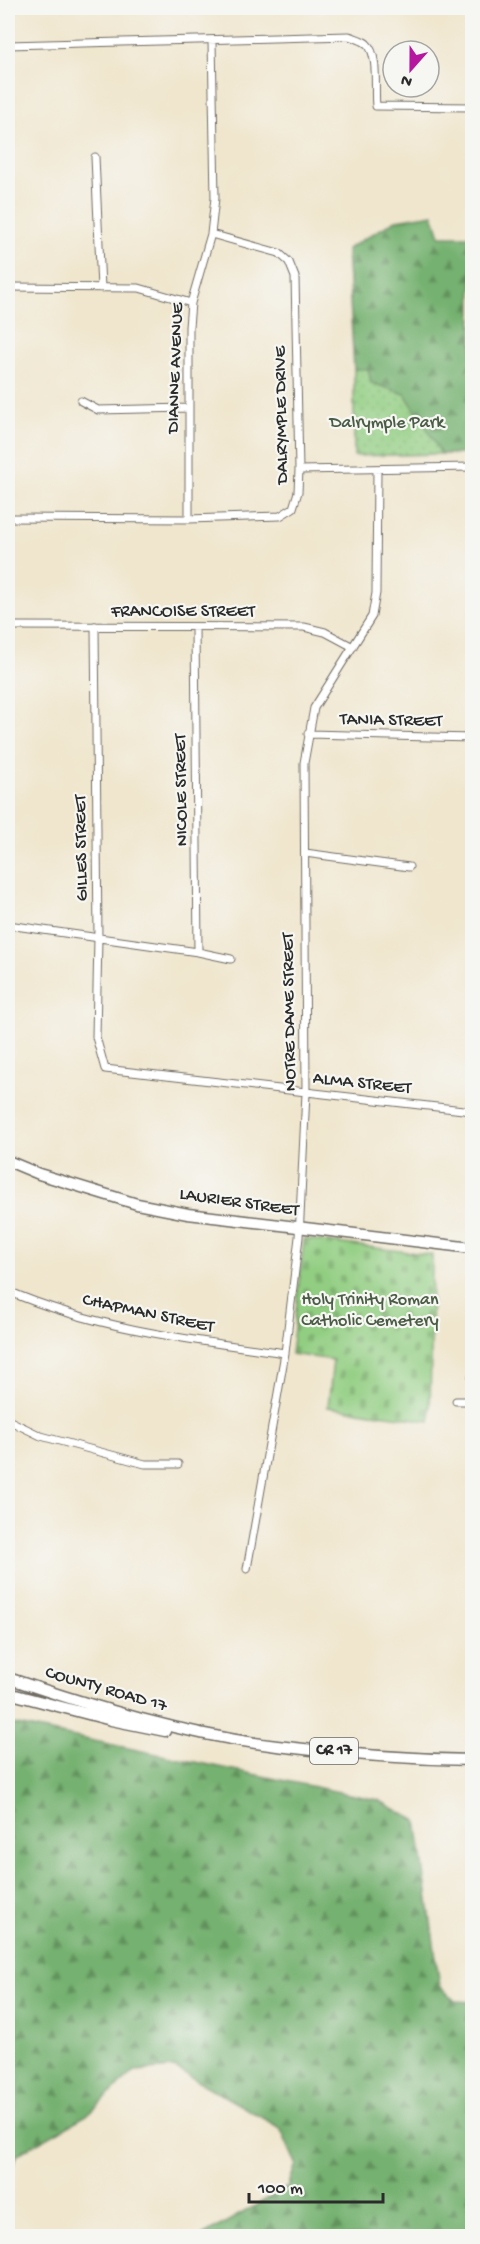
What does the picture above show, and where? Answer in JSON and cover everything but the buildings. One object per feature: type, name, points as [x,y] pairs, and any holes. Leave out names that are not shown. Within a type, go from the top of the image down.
[{"type":"main road","name":"LAURIER STREET","points":[[8,1161],[39,1174],[137,1204],[196,1215],[472,1248]]},
{"type":"main road","name":"COUNTY ROAD 17","points":[[8,1678],[98,1706],[197,1732],[276,1746],[472,1760]]},
{"type":"main road","name":"COUNTY ROAD 17","points":[[8,1693],[111,1720],[165,1731],[197,1732]]},
{"type":"street","points":[[8,45],[349,36],[367,43],[375,56],[376,106],[472,107]]},
{"type":"street","name":"DIANNE AVENUE","points":[[189,519],[188,408],[191,303],[211,234],[215,198],[212,41]]},
{"type":"street","points":[[95,158],[101,288]]},
{"type":"street","name":"DALRYMPLE DRIVE","points":[[8,518],[189,519],[280,516],[293,508],[298,492],[299,471],[295,278],[289,262],[279,253],[211,234]]},
{"type":"street","points":[[8,287],[139,288],[191,303]]},
{"type":"street","points":[[81,401],[98,410],[188,408]]},
{"type":"street","points":[[299,471],[472,467]]},
{"type":"street","name":"NOTRE DAME STREET","points":[[247,1569],[285,1353],[299,1228],[306,1093],[304,763],[314,708],[372,616],[376,593],[377,469]]},
{"type":"street","name":"FRANCOISE STREET","points":[[8,626],[304,627],[325,632],[353,647]]},
{"type":"street","name":"GILLES STREET","points":[[95,626],[98,938],[96,1037],[105,1068]]},
{"type":"street","name":"NICOLE STREET","points":[[195,627],[198,952]]},
{"type":"street","name":"TANIA STREET","points":[[308,734],[472,738]]},
{"type":"street","points":[[305,853],[409,867]]},
{"type":"street","points":[[8,925],[198,952],[231,959]]},
{"type":"street","name":"ALMA STREET","points":[[105,1068],[472,1111]]},
{"type":"street","name":"CHAPMAN STREET","points":[[8,1291],[30,1301],[96,1321],[180,1339],[285,1353]]},
{"type":"street","points":[[456,1401],[472,1401],[472,1377]]},
{"type":"street","points":[[8,1420],[41,1436],[145,1464],[178,1464]]},
{"type":"green space","points":[[433,214],[440,236],[472,236],[472,454],[441,454],[405,394],[371,383],[368,370],[354,369],[347,249],[396,220]]},
{"type":"green space","name":"Dalrymple Park","points":[[354,369],[368,369],[371,383],[405,394],[441,454],[354,456]]},
{"type":"green space","name":"Holy Trinity Roman Catholic Cemetery","points":[[304,1239],[432,1255],[430,1421],[328,1407],[333,1360],[291,1354]]},
{"type":"green space","points":[[8,1723],[378,1800],[417,1821],[440,1986],[455,2001],[472,2002],[472,2236],[202,2236],[288,2187],[296,2164],[280,2128],[175,2068],[135,2071],[87,2115],[18,2154],[8,2175]]}]
